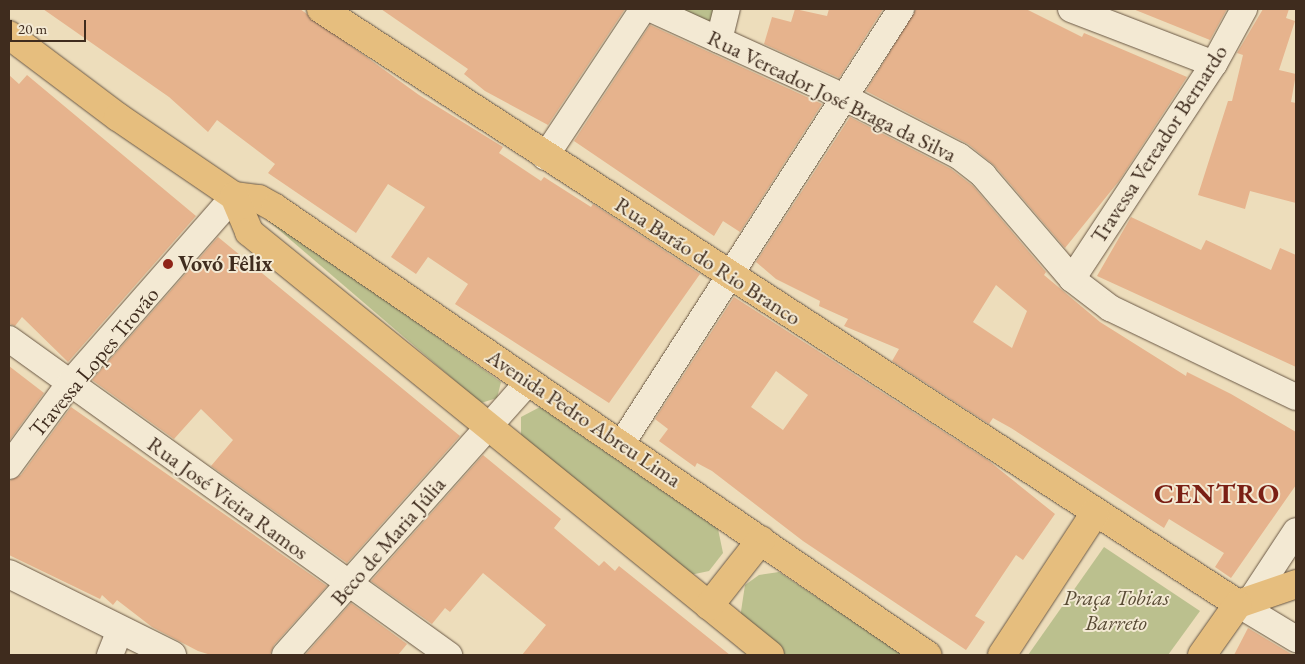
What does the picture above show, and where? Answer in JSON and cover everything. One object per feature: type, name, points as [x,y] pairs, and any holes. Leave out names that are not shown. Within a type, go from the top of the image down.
[{"type":"main road","name":"Rua Barão do Rio Branco","points":[[321,9],[545,157],[729,273],[1095,513]]},
{"type":"main road","name":"Avenida Pedro Abreu Lima","points":[[9,35],[118,118],[234,196],[259,199],[275,208],[622,443],[927,655]]},
{"type":"main road","points":[[234,196],[249,232],[770,655]]},
{"type":"main road","points":[[1002,655],[1095,513],[1245,601]]},
{"type":"main road","points":[[709,606],[761,540]]},
{"type":"main road","points":[[1202,655],[1245,601],[1296,584]]},
{"type":"street","points":[[545,157],[643,9]]},
{"type":"street","name":"Rua Vereador José Braga da Silva","points":[[651,9],[844,97],[965,161],[996,190],[1072,279],[1147,329],[1296,397]]},
{"type":"street","points":[[719,40],[726,9]]},
{"type":"street","points":[[622,443],[729,273],[901,9]]},
{"type":"street","points":[[1072,9],[1214,64]]},
{"type":"street","name":"Travessa Vereador Bernardo","points":[[1072,279],[1214,64],[1244,9]]},
{"type":"street","name":"Travessa Lopes Trovão","points":[[9,466],[70,383],[202,237],[234,196]]},
{"type":"street","name":"Rua José Vieira Ramos","points":[[9,339],[349,586],[449,655]]},
{"type":"street","name":"Beco de Maria Júlia","points":[[285,655],[349,586],[529,381]]},
{"type":"street","points":[[1296,531],[1245,601],[1296,640]]},
{"type":"street","points":[[9,574],[172,655]]},
{"type":"street","points":[[110,655],[120,630]]},
{"type":"green space","points":[[679,9],[716,9],[712,25]]},
{"type":"green space","points":[[244,200],[501,382],[497,398],[481,403]]},
{"type":"green space","points":[[540,407],[718,529],[723,553],[709,571],[690,575],[521,437],[521,417]]},
{"type":"green space","name":"Praça Tobias Barreto","points":[[1104,547],[1200,611],[1168,655],[1028,655]]},
{"type":"green space","points":[[779,572],[904,655],[785,655],[740,618],[745,585],[759,575]]},
{"type":"building","points":[[43,9],[300,9],[419,95],[503,147],[499,153],[541,181],[544,177],[591,207],[593,204],[700,274],[609,403],[455,304],[468,284],[428,257],[416,274],[391,257],[425,207],[388,184],[356,233],[268,173],[275,164],[217,120],[208,132],[169,97]]},
{"type":"building","points":[[381,9],[625,9],[548,125],[485,91],[464,74],[468,69]]},
{"type":"building","points":[[795,9],[827,16],[829,9],[883,9],[839,78],[764,44],[772,17],[791,22]]},
{"type":"building","points":[[916,9],[1026,9],[1082,37],[1084,33],[1187,77],[1119,181],[1065,248],[994,165],[968,144],[866,91]]},
{"type":"building","points":[[1133,9],[1227,9],[1210,40]]},
{"type":"building","points":[[1263,9],[1289,9],[1286,18],[1295,21],[1279,70],[1296,74],[1291,102],[1296,103],[1296,203],[1250,191],[1245,209],[1198,195],[1228,101],[1232,101],[1243,55],[1237,53]]},
{"type":"building","points":[[650,25],[822,104],[740,232],[723,221],[714,236],[574,141]]},
{"type":"building","points":[[9,75],[19,84],[27,75],[196,216],[68,362],[22,317],[15,326],[9,324]]},
{"type":"building","points":[[850,117],[951,169],[973,186],[1046,272],[1044,275],[1100,322],[1186,376],[1187,372],[1231,394],[1296,432],[1296,485],[1231,578],[1215,567],[1224,553],[1169,519],[1164,528],[993,418],[989,424],[892,361],[899,349],[844,326],[848,319],[819,306],[820,301],[776,279],[756,262]],"holes":[[[996,285],[1027,311],[1012,348],[973,322]]]},
{"type":"building","points":[[1131,217],[1201,250],[1206,240],[1271,270],[1280,248],[1296,255],[1296,367],[1097,276]]},
{"type":"building","points":[[218,237],[460,436],[347,563],[211,466],[233,440],[201,409],[174,439],[92,380]]},
{"type":"building","points":[[734,297],[989,461],[1055,514],[1023,560],[1016,555],[975,616],[985,622],[966,650],[803,541],[712,471],[697,463],[695,467],[659,441],[668,429],[655,419]],"holes":[[[776,371],[808,395],[783,430],[751,407]]]},
{"type":"building","points":[[9,366],[44,393],[9,441]]},
{"type":"building","points":[[71,407],[327,586],[274,645],[270,655],[211,655],[198,651],[152,627],[117,600],[113,605],[102,595],[100,599],[9,555],[9,481],[21,475]]},
{"type":"building","points":[[483,455],[561,519],[554,528],[599,566],[604,561],[615,571],[619,566],[730,655],[522,655],[546,625],[483,573],[450,612],[445,608],[432,624],[371,581]]},
{"type":"building","points":[[351,603],[407,644],[398,655],[305,655]]},
{"type":"building","points":[[1248,628],[1293,655],[1234,655]]},
{"type":"place","name":"Vovó Fêlix","points":[[168,264]]},
{"type":"district","name":"CENTRO","points":[[1217,493]]}]
